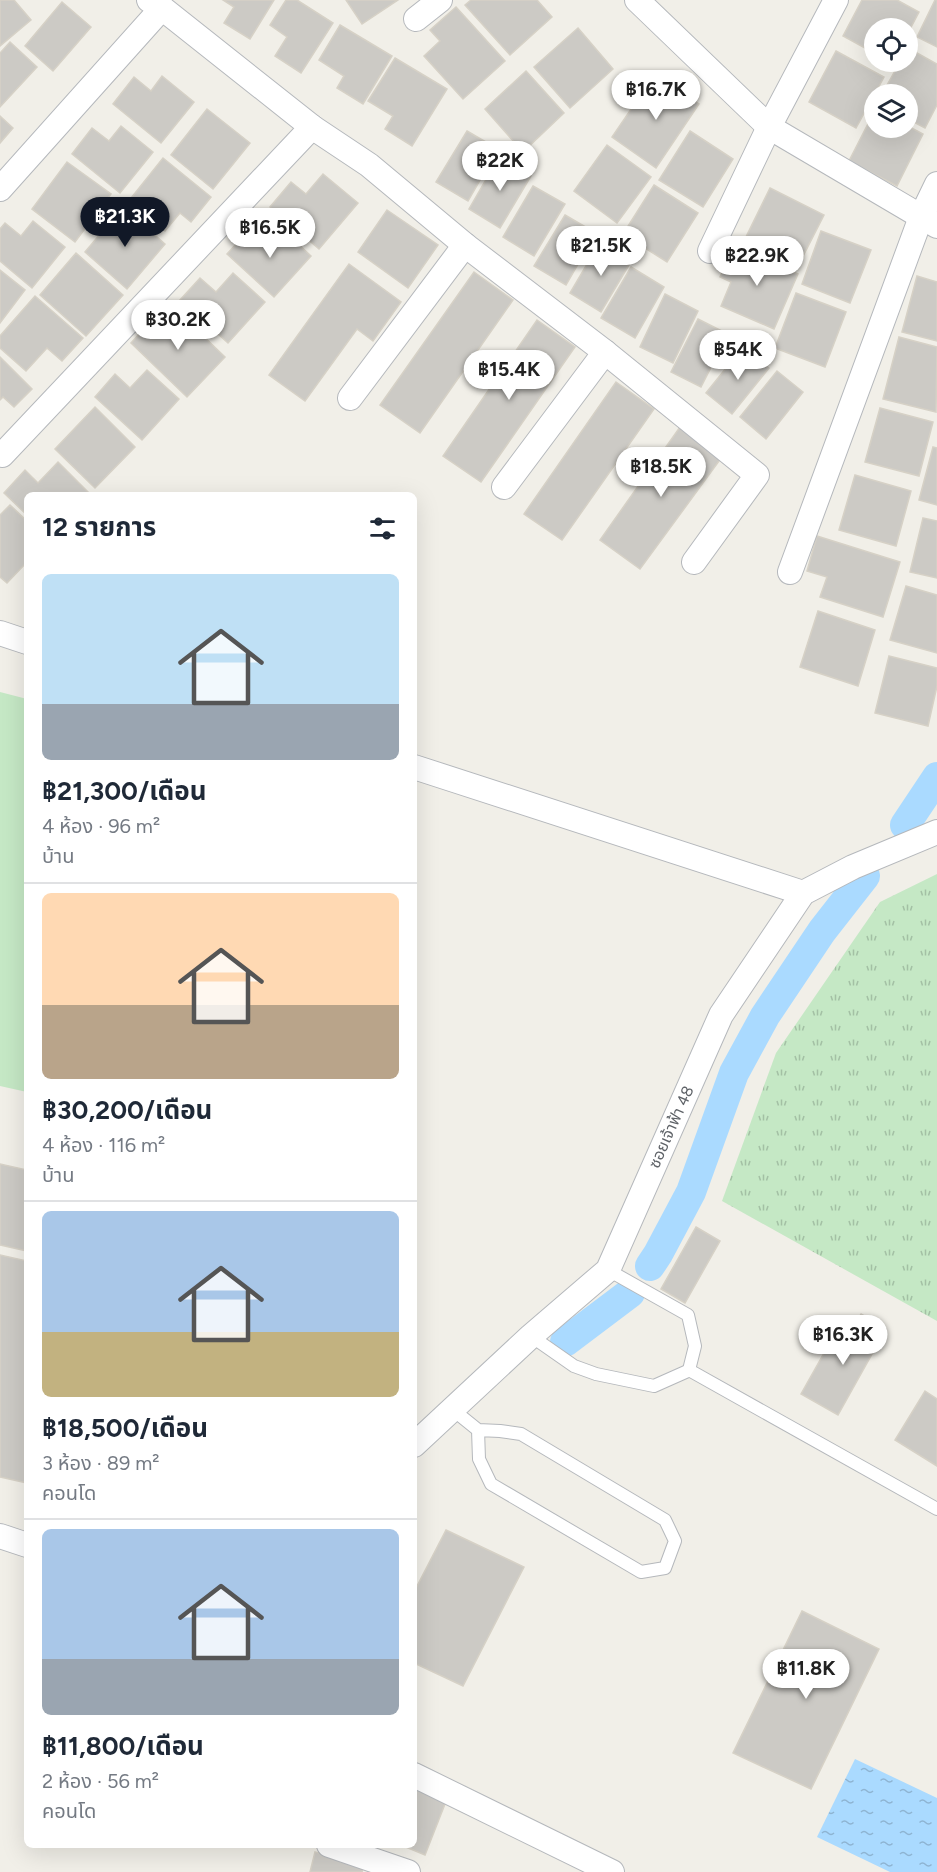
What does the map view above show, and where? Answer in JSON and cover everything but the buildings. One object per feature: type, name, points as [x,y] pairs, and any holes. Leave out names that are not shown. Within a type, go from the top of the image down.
[{"type":"street","points":[[417,19],[440,0]]},
{"type":"street","points":[[637,0],[769,127],[929,222]]},
{"type":"street","points":[[710,251],[769,127],[836,0]]},
{"type":"street","points":[[0,189],[155,4],[312,127],[369,165],[757,475],[694,562]]},
{"type":"street","points":[[2,455],[312,127]]},
{"type":"street","points":[[790,572],[929,222],[937,184]]},
{"type":"street","points":[[350,398],[465,244]]},
{"type":"street","points":[[504,487],[605,352]]},
{"type":"street","points":[[0,633],[24,641]]},
{"type":"street","points":[[417,768],[803,892]]},
{"type":"street","name":"ซอยเจ้าฟ้า 48","points":[[417,1441],[531,1336],[608,1270],[721,1015],[803,892],[853,867],[937,832]]},
{"type":"street","points":[[0,1536],[24,1544]]},
{"type":"street","points":[[417,1776],[612,1872]]},
{"type":"street","points":[[338,1848],[408,1872]]},
{"type":"lane","points":[[608,1270],[688,1315],[695,1346],[690,1370]]},
{"type":"lane","points":[[531,1336],[574,1366],[596,1374],[654,1386],[690,1370]]},
{"type":"lane","points":[[690,1370],[937,1509]]},
{"type":"lane","points":[[452,1410],[478,1430],[522,1434],[665,1520],[675,1540],[665,1568],[641,1572],[491,1484],[479,1459],[478,1430]]},
{"type":"green space","points":[[0,692],[24,698],[24,1091],[0,1086]]},
{"type":"green space","points":[[937,874],[937,1321],[722,1201],[776,1053],[880,902]]},
{"type":"water","points":[[855,1759],[937,1798],[937,1872],[890,1872],[817,1837]]},
{"type":"waterway","points":[[905,825],[937,777]]},
{"type":"waterway","points":[[650,1266],[691,1192],[734,1073],[765,1016],[822,931],[865,876]]},
{"type":"waterway","points":[[565,1342],[630,1293]]}]
